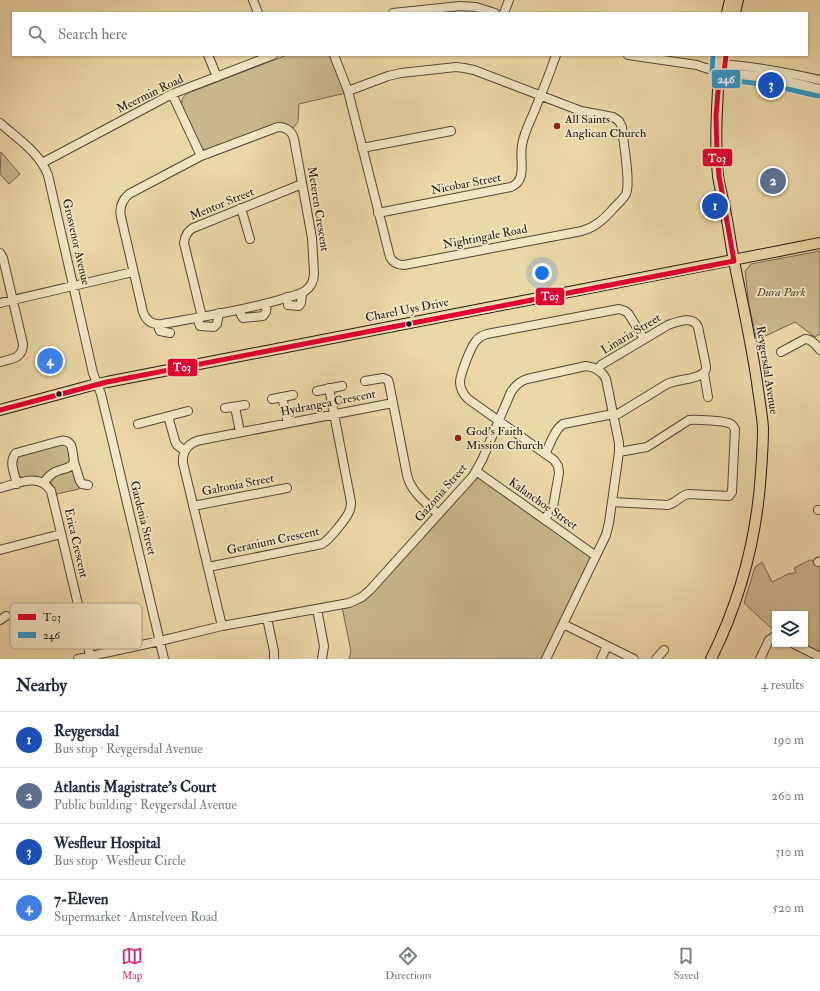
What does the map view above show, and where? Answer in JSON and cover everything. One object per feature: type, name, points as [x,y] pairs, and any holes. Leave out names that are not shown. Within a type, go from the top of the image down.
[{"type":"main road","points":[[727,12],[730,0]]},
{"type":"main road","points":[[735,12],[738,0]]},
{"type":"main road","name":"Reygersdal Avenue","points":[[711,659],[728,620],[745,568],[756,515],[760,484],[763,428],[759,391],[750,336],[734,261],[717,161],[716,116],[722,66]]},
{"type":"main road","name":"Charel Uys Drive","points":[[0,410],[97,384],[820,244]]},
{"type":"street","points":[[253,0],[258,12]]},
{"type":"street","points":[[504,12],[509,0]]},
{"type":"street","points":[[403,12],[460,6],[491,12]]},
{"type":"street","points":[[208,56],[217,77]]},
{"type":"street","name":"Meermin Road","points":[[42,163],[172,94],[270,56]]},
{"type":"street","name":"Nightingale Road","points":[[334,56],[348,91],[390,257],[395,263],[401,265],[582,231],[596,225],[606,216],[621,201],[627,190],[628,182],[621,124],[618,119],[613,116],[581,111],[474,70],[460,67],[395,74],[348,91]]},
{"type":"street","name":"Nicobar Street","points":[[378,212],[516,185],[522,174],[521,153],[523,140],[556,56]]},
{"type":"street","points":[[635,56],[697,65],[705,68],[738,65],[780,71],[820,80]]},
{"type":"street","points":[[722,66],[736,74],[771,78],[820,89]]},
{"type":"street","points":[[172,94],[201,156]]},
{"type":"street","name":"Grosvenor Avenue","points":[[0,123],[35,154],[42,163],[48,175],[93,373],[97,384]]},
{"type":"street","name":"Meteren Crescent","points":[[170,333],[160,332],[159,325],[150,322],[144,315],[121,217],[120,209],[122,202],[129,194],[201,156],[274,128],[281,127],[290,131],[293,136],[312,238],[314,273],[311,285],[302,293],[302,303],[299,306],[288,305],[288,297]]},
{"type":"street","points":[[362,148],[451,131]]},
{"type":"street","name":"Mentor Street","points":[[199,317],[184,243],[185,236],[188,231],[302,184]]},
{"type":"street","points":[[241,208],[250,239]]},
{"type":"street","points":[[0,253],[3,258],[23,347],[17,357],[0,362]]},
{"type":"street","points":[[0,303],[133,272]]},
{"type":"street","points":[[159,325],[240,310],[302,293]]},
{"type":"street","points":[[545,520],[553,507],[559,473],[558,466],[545,454],[499,422],[463,394],[460,388],[461,374],[473,345],[480,337],[487,334],[619,309],[625,310],[628,313],[644,339]]},
{"type":"street","points":[[199,317],[200,326],[214,327],[217,324],[219,314]]},
{"type":"street","name":"Linaria Street","points":[[598,370],[601,365],[668,325],[689,320],[695,322],[698,327],[706,366],[704,373],[708,397]]},
{"type":"street","points":[[780,352],[805,339],[813,342],[820,350]]},
{"type":"street","name":"Gazonia Street","points":[[142,645],[222,626],[354,601],[366,594],[476,471],[513,388],[516,385],[524,380],[586,366],[598,370]]},
{"type":"street","points":[[546,659],[608,529],[619,443],[606,379],[598,370]]},
{"type":"street","points":[[545,454],[557,430],[563,424],[618,414],[667,384],[700,376],[704,373]]},
{"type":"street","points":[[365,381],[383,378],[388,380],[393,403]]},
{"type":"street","name":"Gardenia Street","points":[[97,384],[101,394],[112,439],[164,659]]},
{"type":"street","points":[[317,391],[342,386]]},
{"type":"street","name":"Geranium Crescent","points":[[208,567],[318,545],[330,538],[348,514],[351,505],[329,388]]},
{"type":"street","points":[[272,399],[293,395]]},
{"type":"street","points":[[282,397],[288,423]]},
{"type":"street","name":"Hydrangea Crescent","points":[[185,451],[190,444],[197,441],[393,403],[409,484],[438,514]]},
{"type":"street","points":[[226,408],[245,405]]},
{"type":"street","points":[[235,407],[240,432]]},
{"type":"street","points":[[138,424],[188,411]]},
{"type":"street","points":[[168,416],[175,441],[177,445],[185,451],[183,463],[222,626]]},
{"type":"street","points":[[612,502],[668,505],[673,504],[682,496],[688,494],[729,496],[732,492],[735,429],[727,422],[689,420],[647,446],[619,452]]},
{"type":"street","points":[[17,484],[12,460],[14,455],[18,452],[64,440],[71,446],[80,481],[84,485],[88,485]]},
{"type":"street","points":[[0,488],[32,480],[43,483],[54,472],[70,467],[74,462]]},
{"type":"street","name":"Kalanchoe Street","points":[[476,471],[596,556]]},
{"type":"street","name":"Erica Crescent","points":[[43,483],[51,491],[77,603]]},
{"type":"street","name":"Galtonia Street","points":[[194,506],[287,488]]},
{"type":"street","points":[[0,550],[61,534]]},
{"type":"street","points":[[317,609],[324,644],[322,659]]},
{"type":"street","points":[[267,618],[274,659]]},
{"type":"street","points":[[563,624],[634,659]]},
{"type":"street","points":[[760,659],[769,640],[772,638]]},
{"type":"street","points":[[601,659],[607,646]]},
{"type":"street","points":[[800,647],[820,657]]},
{"type":"street","name":"Gazonia Street","points":[[78,659],[125,649]]},
{"type":"street","points":[[656,659],[664,650]]},
{"type":"green space","points":[[284,56],[331,56],[346,93],[299,104],[298,122],[293,128],[284,123],[277,123],[208,150],[201,147],[182,106],[182,100],[188,93]]},
{"type":"green space","points":[[1,152],[20,174],[9,184],[0,174]]},
{"type":"green space","name":"Dura Park","points":[[820,251],[820,334],[815,337],[795,322],[757,340],[749,306],[745,271],[751,264]]},
{"type":"green space","points":[[61,443],[67,444],[72,461],[42,478],[35,476],[24,478],[18,476],[14,459],[15,457]]},
{"type":"green space","points":[[72,470],[78,481],[79,489],[56,494],[51,483],[52,477]]},
{"type":"green space","points":[[481,478],[590,556],[590,562],[542,659],[349,659],[351,651],[342,607],[356,604],[475,479]]},
{"type":"green space","points":[[810,560],[812,560],[815,564],[820,564],[820,652],[808,646],[808,611],[772,611],[772,628],[744,603],[755,567],[762,562],[772,582],[790,573],[796,572],[794,568]]},
{"type":"transit line","name":"246","points":[[713,56],[712,71],[717,77],[735,81],[770,85],[818,96]]},
{"type":"transit line","name":"T03","points":[[726,56],[724,72],[719,80],[716,116],[717,154],[719,176],[734,261]]},
{"type":"transit line","name":"T03","points":[[0,410],[107,382],[734,261]]},
{"type":"place","name":"Wesfleur Hospital","points":[[771,85]]},
{"type":"place","name":"All Saints Anglican Church","points":[[557,126]]},
{"type":"place","name":"Atlantis Magistrate's Court","points":[[773,181]]},
{"type":"place","name":"Reygersdal","points":[[715,206]]},
{"type":"place","name":"7-Eleven","points":[[50,361]]},
{"type":"place","name":"God's Faith Mission Church","points":[[458,438]]}]
